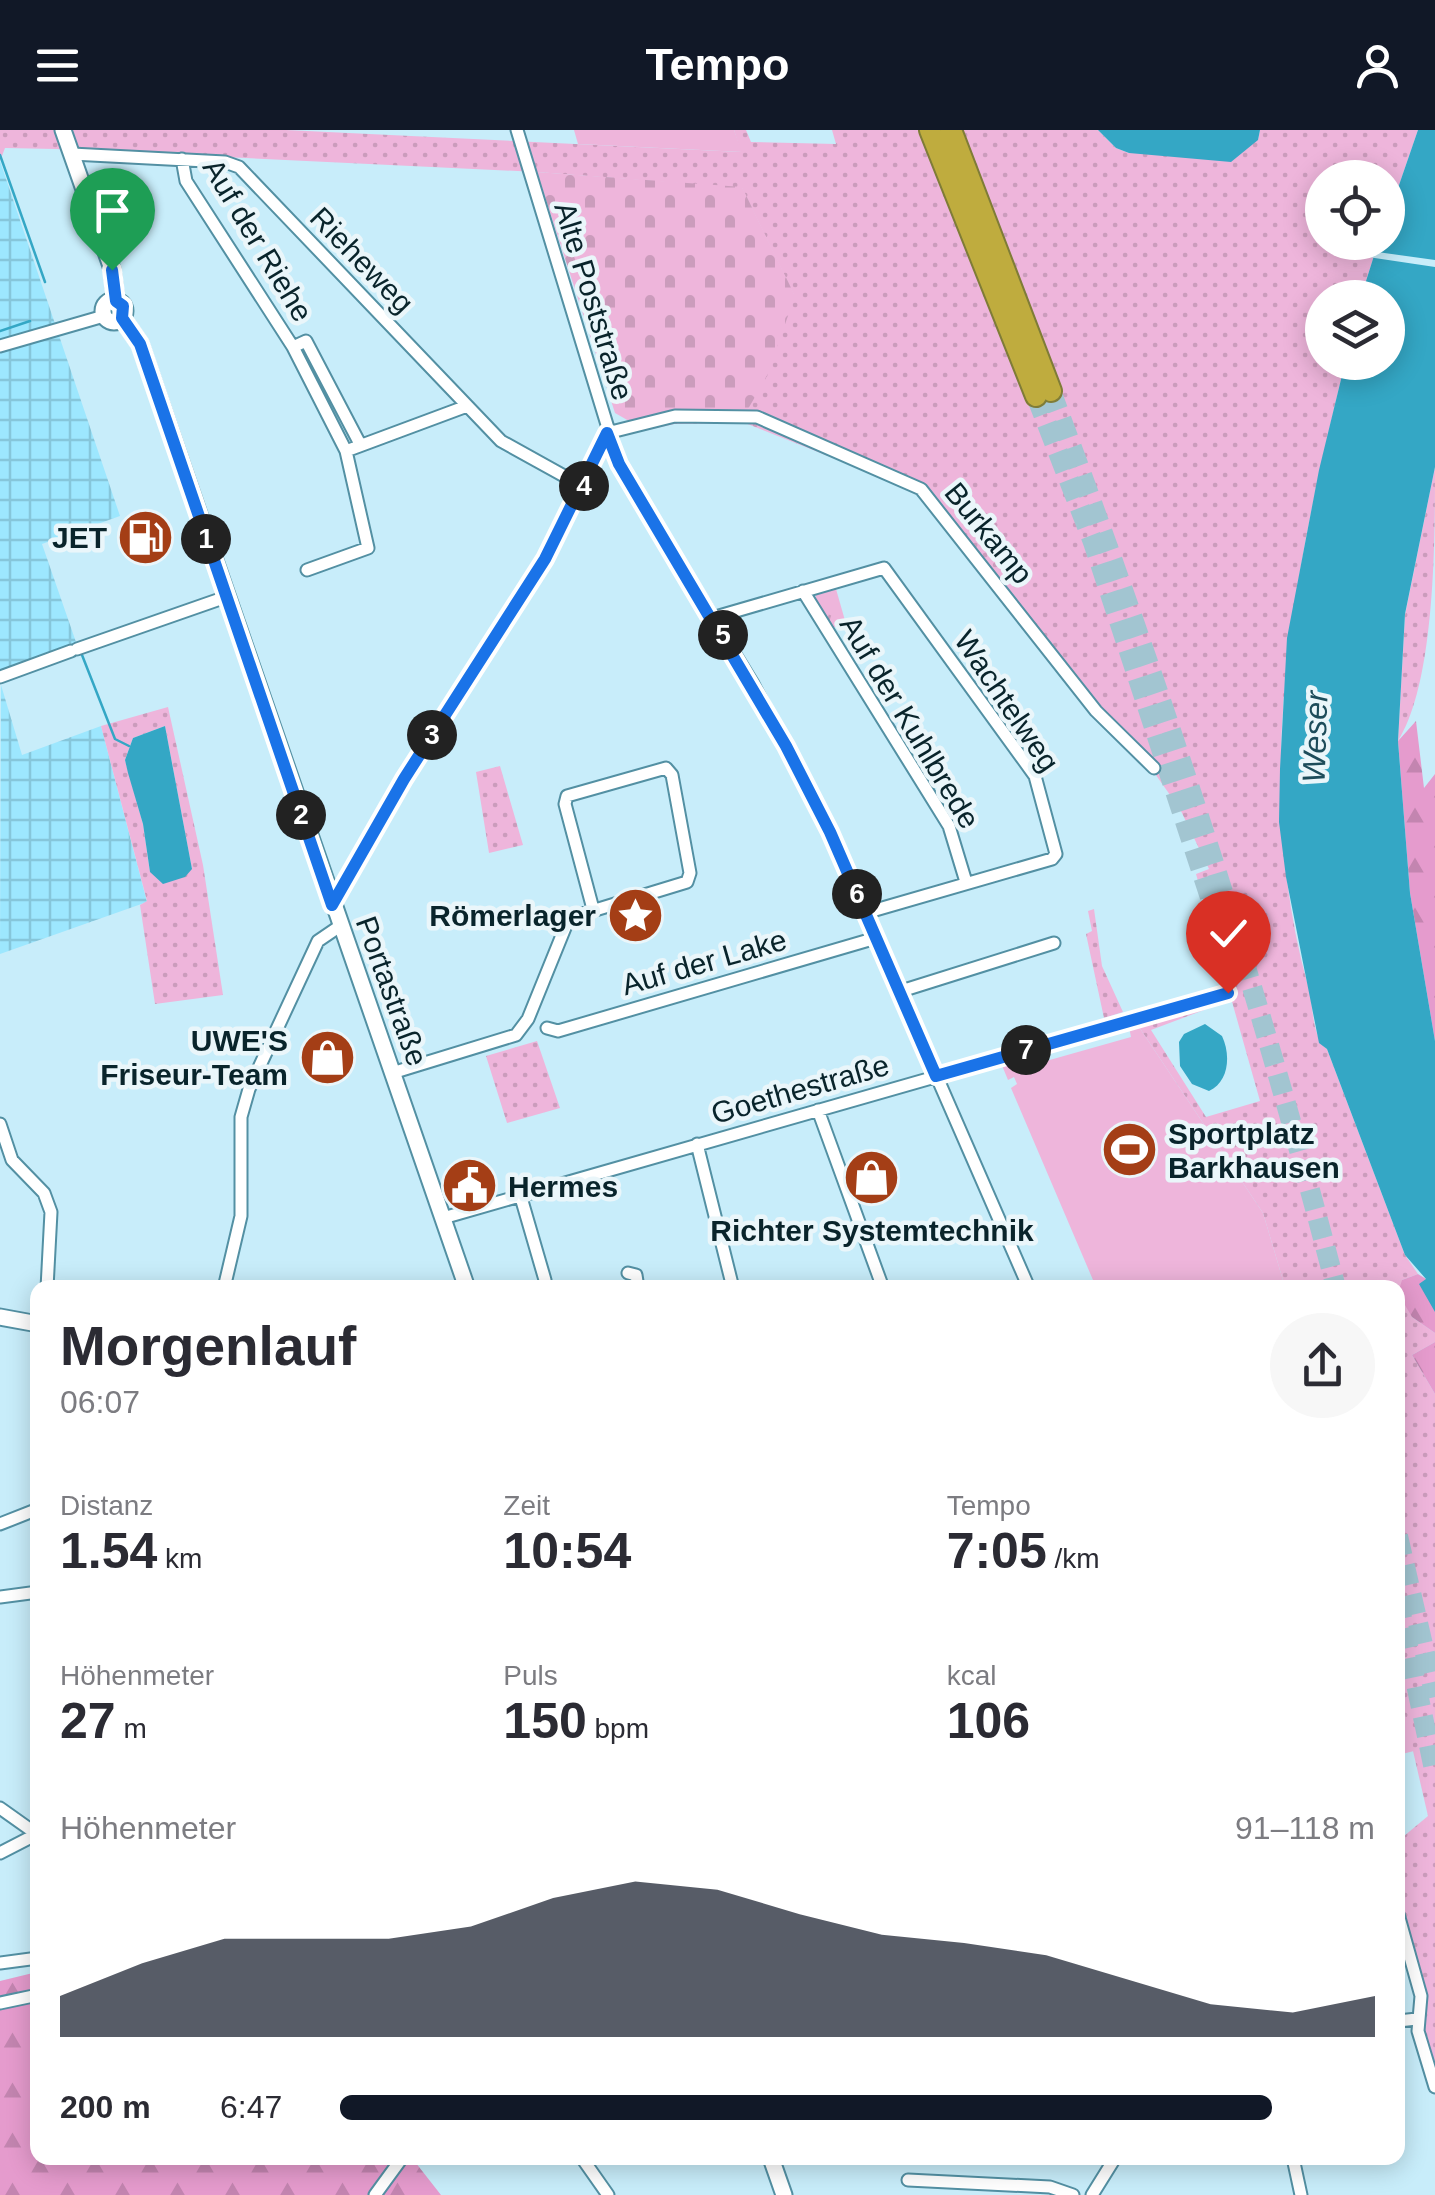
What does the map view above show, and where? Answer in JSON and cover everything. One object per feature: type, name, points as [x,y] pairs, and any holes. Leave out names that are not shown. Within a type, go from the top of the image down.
[{"type":"highway","points":[[930,130],[1044,394],[951,130]]},
{"type":"main road","points":[[63,130],[112,270],[116,301],[124,309],[122,318],[113,322],[104,316],[104,306],[116,301]]},
{"type":"main road","name":"Portastraße","points":[[122,318],[140,344],[464,1280]]},
{"type":"main road","points":[[0,1317],[30,1323]]},
{"type":"main road","points":[[774,2165],[784,2195]]},
{"type":"street","name":"Alte Poststraße","points":[[517,130],[619,464],[786,746],[865,913],[1025,1280]]},
{"type":"street","name":"Rieheweg","points":[[72,154],[182,159],[238,167],[501,441],[584,486]]},
{"type":"street","name":"Auf der Riehe","points":[[182,159],[186,181],[293,347],[346,451],[368,548],[307,570]]},
{"type":"street","points":[[0,346],[104,316]]},
{"type":"street","name":"Auf der Riehe","points":[[293,347],[306,341],[360,444]]},
{"type":"street","points":[[346,451],[468,406]]},
{"type":"street","name":"Burkamp","points":[[607,433],[675,416],[757,417],[921,489],[1096,711],[1154,768]]},
{"type":"street","points":[[332,905],[404,779],[545,559],[607,433]]},
{"type":"street","name":"Wachtelweg","points":[[804,591],[884,568],[1034,776],[1056,854],[1052,860],[865,913]]},
{"type":"street","points":[[712,618],[804,591]]},
{"type":"street","name":"Auf der Kuhlbrede","points":[[804,591],[948,826],[966,882]]},
{"type":"street","points":[[0,677],[226,597]]},
{"type":"street","points":[[392,1073],[516,1036],[528,1019],[569,918],[687,882],[690,878],[672,775],[666,768],[566,796],[594,909]]},
{"type":"street","points":[[226,1280],[241,1216],[238,1134],[249,1089],[318,942],[340,926]]},
{"type":"street","name":"Auf der Lake","points":[[547,1028],[558,1030],[876,938]]},
{"type":"street","points":[[898,992],[1054,943]]},
{"type":"street","name":"Goethestraße","points":[[443,1218],[1228,993]]},
{"type":"street","points":[[818,1110],[880,1280]]},
{"type":"street","points":[[0,1124],[12,1160],[44,1194],[51,1212],[47,1280]]},
{"type":"street","points":[[698,1144],[731,1280]]},
{"type":"street","points":[[520,1194],[545,1280]]},
{"type":"street","points":[[628,1273],[636,1275],[637,1280]]},
{"type":"street","points":[[0,1524],[30,1513]]},
{"type":"street","points":[[0,1596],[30,1593]]},
{"type":"street","points":[[0,1808],[30,1831]]},
{"type":"street","points":[[0,1852],[30,1839]]},
{"type":"street","points":[[1405,1940],[1420,1996],[1418,2019],[1435,2087]]},
{"type":"street","points":[[0,1963],[30,1959]]},
{"type":"street","points":[[0,2003],[30,1997]]},
{"type":"street","points":[[1405,2020],[1418,2019]]},
{"type":"street","points":[[376,2195],[397,2165]]},
{"type":"street","points":[[587,2165],[608,2195]]},
{"type":"street","points":[[1092,2195],[1111,2165]]},
{"type":"street","points":[[1294,2165],[1300,2195]]},
{"type":"street","points":[[908,2180],[1050,2187],[1073,2195]]},
{"type":"shaded area","points":[[0,161],[120,516],[42,544],[77,645],[0,676]]},
{"type":"shaded area","points":[[1,685],[22,755],[101,726],[147,902],[0,954]]},
{"type":"green space","points":[[0,130],[286,130],[741,152],[734,130],[746,130],[751,142],[836,144],[832,130],[1098,130],[1116,148],[1129,153],[1258,140],[1260,130],[1418,130],[1405,168],[1405,160],[1305,160],[1305,260],[1373,260],[1366,280],[1305,280],[1305,380],[1341,380],[1296,595],[1281,751],[1282,829],[1291,907],[1316,1029],[1405,1255],[1418,1274],[1402,1280],[1283,1280],[1263,1213],[1137,1024],[1201,1006],[1204,1010],[1151,1030],[1206,1117],[1260,1101],[1196,874],[1209,869],[1180,809],[1153,771],[1094,713],[924,494],[745,423],[674,424],[621,436],[629,421],[673,410],[748,409],[794,295],[742,188],[537,172],[5,148],[0,161]]},
{"type":"green space","points":[[574,130],[734,130],[742,152],[578,144]]},
{"type":"green space","points":[[537,172],[742,187],[795,296],[766,378],[748,409],[674,410],[629,421],[615,413]]},
{"type":"green space","points":[[1435,467],[1433,572],[1426,648],[1410,715],[1398,741],[1405,615]]},
{"type":"green space","points":[[836,589],[846,624],[831,628],[815,599],[816,595]]},
{"type":"green space","points":[[168,707],[203,865],[223,995],[155,1004],[140,905],[147,901],[101,726]],"holes":[[[165,726],[192,869],[150,872],[143,824],[125,760],[133,738]]]},
{"type":"green space","points":[[1416,721],[1424,788],[1435,774],[1435,1041],[1410,893],[1398,741]]},
{"type":"green space","points":[[500,766],[523,845],[489,853],[476,772]]},
{"type":"green space","points":[[1094,909],[1102,966],[1123,1012],[1104,1018],[1086,934],[1092,931],[1088,911]]},
{"type":"green space","name":"Sportplatz Barkhausen","points":[[1137,1024],[1263,1213],[1283,1280],[1093,1280],[1011,1088],[1017,1084],[1014,1077],[1008,1080],[1001,1063],[1029,1056],[1032,1065],[1131,1037],[1129,1027]]},
{"type":"green space","points":[[537,1041],[560,1108],[507,1123],[486,1056]]},
{"type":"green space","points":[[1418,1274],[1426,1279],[1435,1312],[1435,1333],[1412,1317],[1405,1305],[1402,1280]]},
{"type":"green space","points":[[1405,1291],[1412,1317],[1435,1333],[1435,1342],[1412,1355],[1435,1394],[1435,2084],[1416,2021],[1422,2001],[1405,1946],[1405,1835],[1428,1816],[1405,1716]]},
{"type":"green space","points":[[1435,1342],[1435,1394],[1412,1355]]},
{"type":"green space","points":[[1405,1714],[1414,1751],[1405,1753]]},
{"type":"green space","points":[[30,1974],[30,2165],[390,2165],[369,2195],[0,2195],[0,1981]]},
{"type":"green space","points":[[404,2165],[417,2165],[441,2195],[382,2195]]},
{"type":"water","points":[[1098,130],[1260,130],[1258,140],[1231,162],[1129,153],[1116,148]]},
{"type":"water","name":"Weser","points":[[1418,130],[1435,130],[1435,467],[1405,614],[1398,741],[1410,893],[1435,1041],[1435,1312],[1419,1284],[1426,1279],[1405,1255],[1327,1049],[1319,1043],[1279,822],[1287,638],[1319,470],[1341,380],[1405,380],[1405,280],[1366,280],[1373,260],[1405,260],[1405,168]]},
{"type":"water","points":[[165,726],[192,869],[185,877],[163,884],[150,872],[143,824],[125,760],[133,738]]},
{"type":"water","points":[[1205,1024],[1222,1036],[1227,1051],[1224,1075],[1209,1091],[1192,1084],[1180,1066],[1179,1042],[1184,1034]]},
{"type":"pier","points":[[1405,256],[1435,260],[1435,267],[1388,260],[1405,260]]},
{"type":"waterway","points":[[0,155],[45,282]]},
{"type":"waterway","points":[[0,331],[30,321]]},
{"type":"waterway","points":[[82,655],[115,739],[129,746]]},
{"type":"tunnel","points":[[1051,391],[1131,612],[1205,835],[1274,1061],[1334,1280]]},
{"type":"tunnel","points":[[1036,396],[1093,542],[1228,952]]},
{"type":"tunnel","points":[[1405,1566],[1435,1697]]},
{"type":"tunnel","points":[[1405,1632],[1435,1774]]},
{"type":"place","name":"JET","points":[[146,537]]},
{"type":"place","name":"Römerlager","points":[[635,915]]},
{"type":"place","name":"UWE'S Friseur-Team","points":[[327,1057]]},
{"type":"place","name":"Sportplatz Barkhausen","points":[[1129,1150]]},
{"type":"place","name":"Richter Systemtechnik","points":[[872,1178]]},
{"type":"place","name":"Hermes","points":[[469,1186]]},
{"type":"route","points":[[112,270],[116,301],[123,306],[122,318],[140,344],[332,905],[404,779],[545,559],[607,433],[619,464],[753,684],[830,832],[936,1076],[1228,993]]}]
